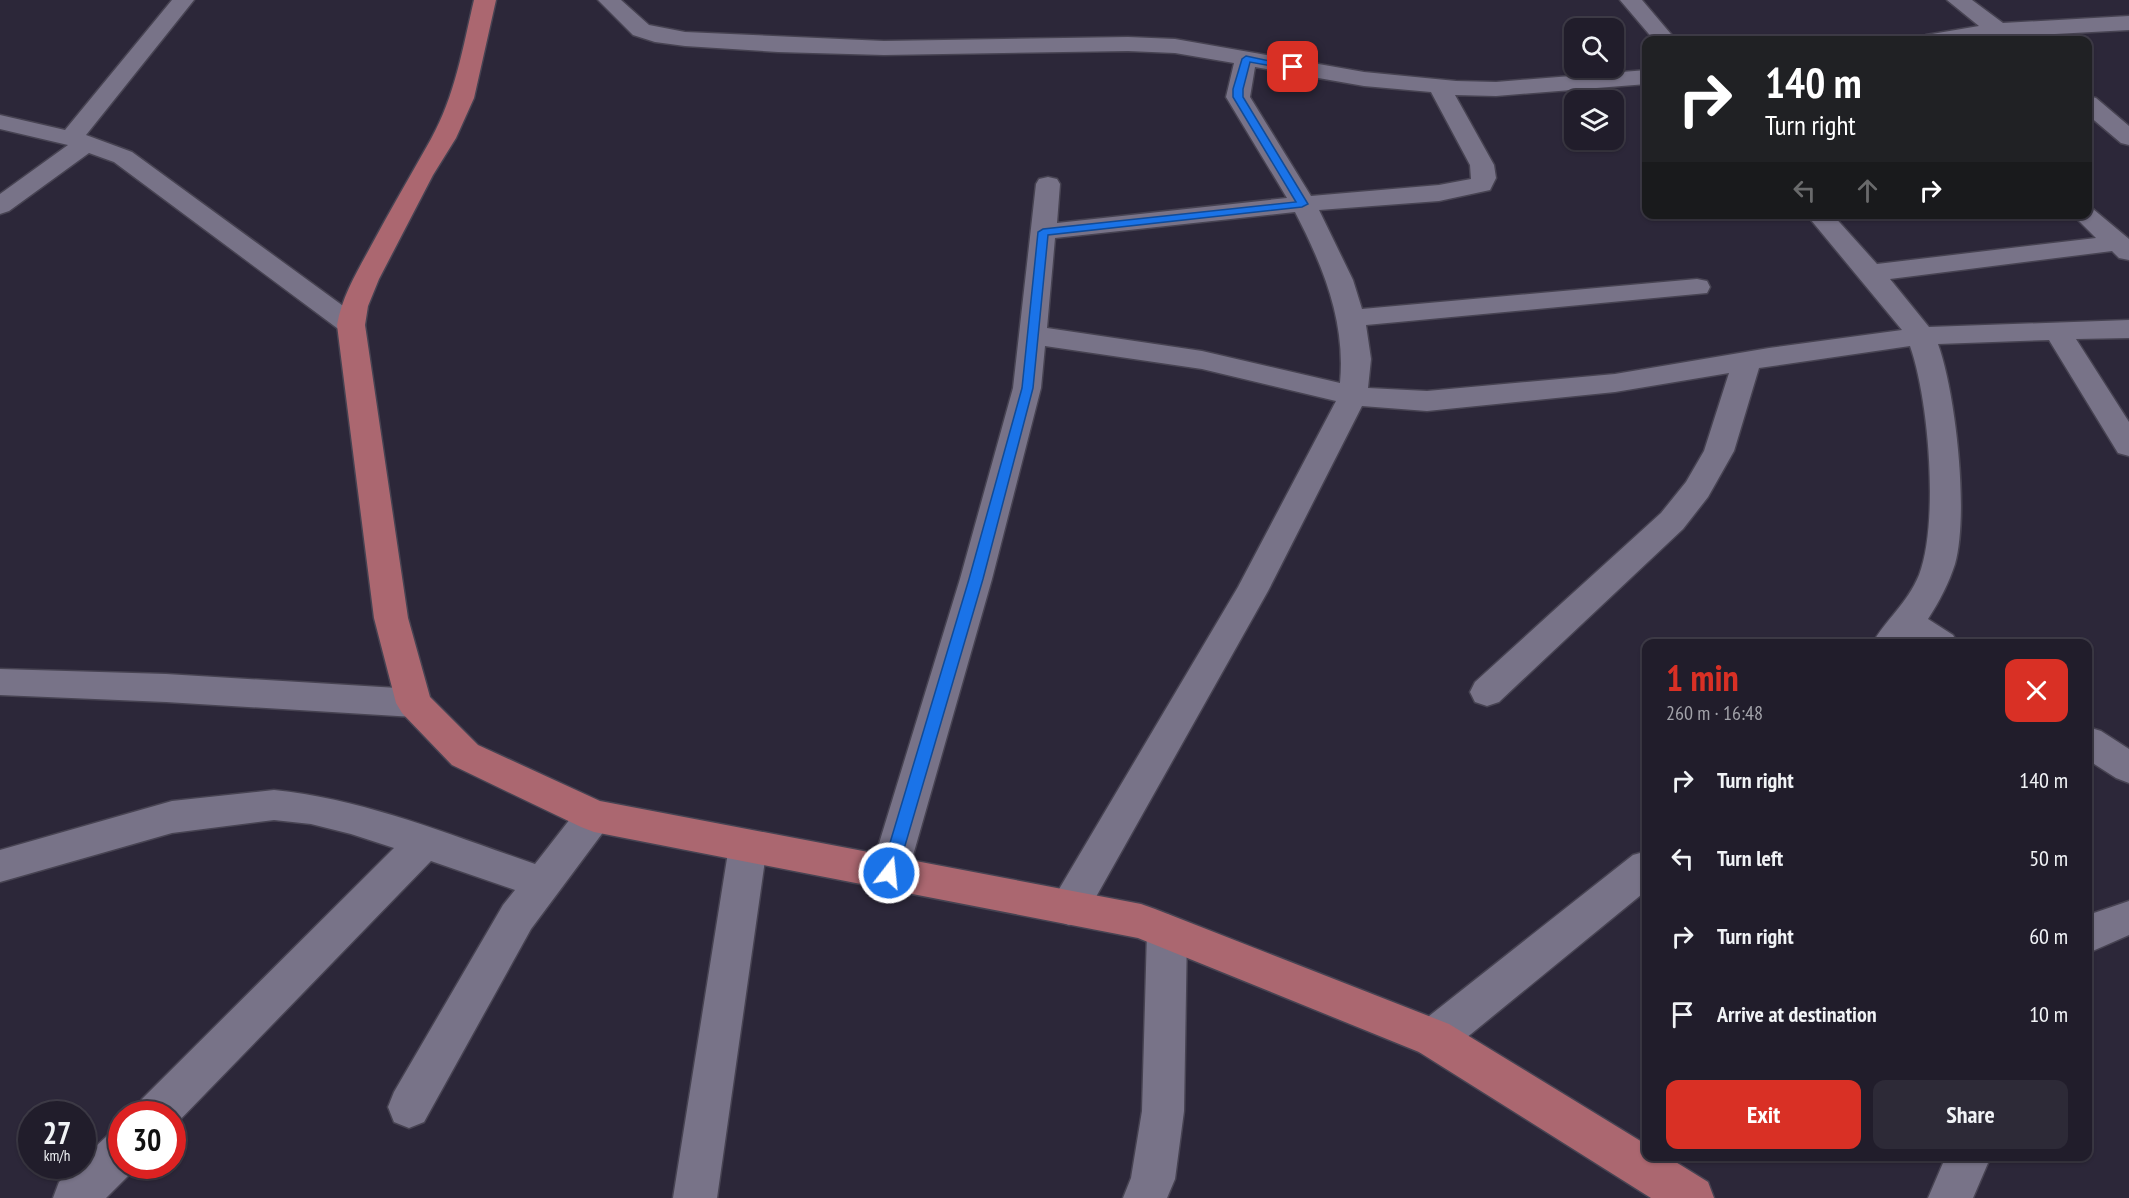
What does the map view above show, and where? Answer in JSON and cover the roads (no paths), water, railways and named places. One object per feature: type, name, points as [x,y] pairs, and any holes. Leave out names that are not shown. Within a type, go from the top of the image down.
[{"type":"main road","points":[[485,0],[478,38],[462,98],[444,138],[421,175],[366,279],[354,306],[351,325],[392,618],[414,703],[465,755],[594,816],[1141,921],[1434,1038],[1692,1198]]},
{"type":"street","points":[[0,206],[79,141],[183,0]]},
{"type":"street","points":[[609,0],[641,30],[655,35],[685,39],[884,48],[1128,44],[1176,46],[1364,79],[1496,89],[1642,77]]},
{"type":"street","points":[[1631,0],[1662,36]]},
{"type":"street","points":[[1958,0],[2004,35],[2129,23]]},
{"type":"street","points":[[1069,908],[1252,591],[1353,396],[1358,376],[1351,318],[1341,284],[1302,204],[1238,97],[1246,59]]},
{"type":"street","points":[[1043,232],[1302,204],[1439,193],[1481,185],[1484,178],[1482,165],[1439,86]]},
{"type":"street","points":[[0,122],[79,141],[123,157],[351,325]]},
{"type":"street","points":[[2099,123],[2129,138]]},
{"type":"street","points":[[889,873],[976,579],[1028,388],[1048,184]]},
{"type":"street","points":[[1822,219],[1870,273],[1920,336],[1933,374],[1943,471],[1943,543],[1939,562],[1926,595],[1899,633],[1922,639]]},
{"type":"street","points":[[2090,219],[2123,248]]},
{"type":"street","points":[[1870,273],[2123,248]]},
{"type":"street","points":[[1351,318],[1697,287]]},
{"type":"street","points":[[1032,334],[1202,360],[1353,396],[1451,400],[1615,383],[1920,336],[2129,329]]},
{"type":"street","points":[[2057,332],[2129,447]]},
{"type":"street","points":[[1487,692],[1672,521],[1697,489],[1719,451],[1747,361]]},
{"type":"street","points":[[0,682],[166,688],[414,703]]},
{"type":"street","points":[[2092,744],[2129,768]]},
{"type":"street","points":[[0,866],[171,817],[274,805],[311,809],[351,818],[543,883]]},
{"type":"street","points":[[409,1107],[517,917],[594,816]]},
{"type":"street","points":[[170,1101],[423,843]]},
{"type":"street","points":[[695,1198],[748,846]]},
{"type":"street","points":[[1434,1038],[1642,871]]},
{"type":"street","points":[[2092,933],[2100,928],[2129,918]]},
{"type":"street","points":[[1145,1198],[1153,1179],[1163,1111],[1167,932]]},
{"type":"street","points":[[1950,1198],[1967,1161]]},
{"type":"street","points":[[75,1198],[108,1165]]}]
